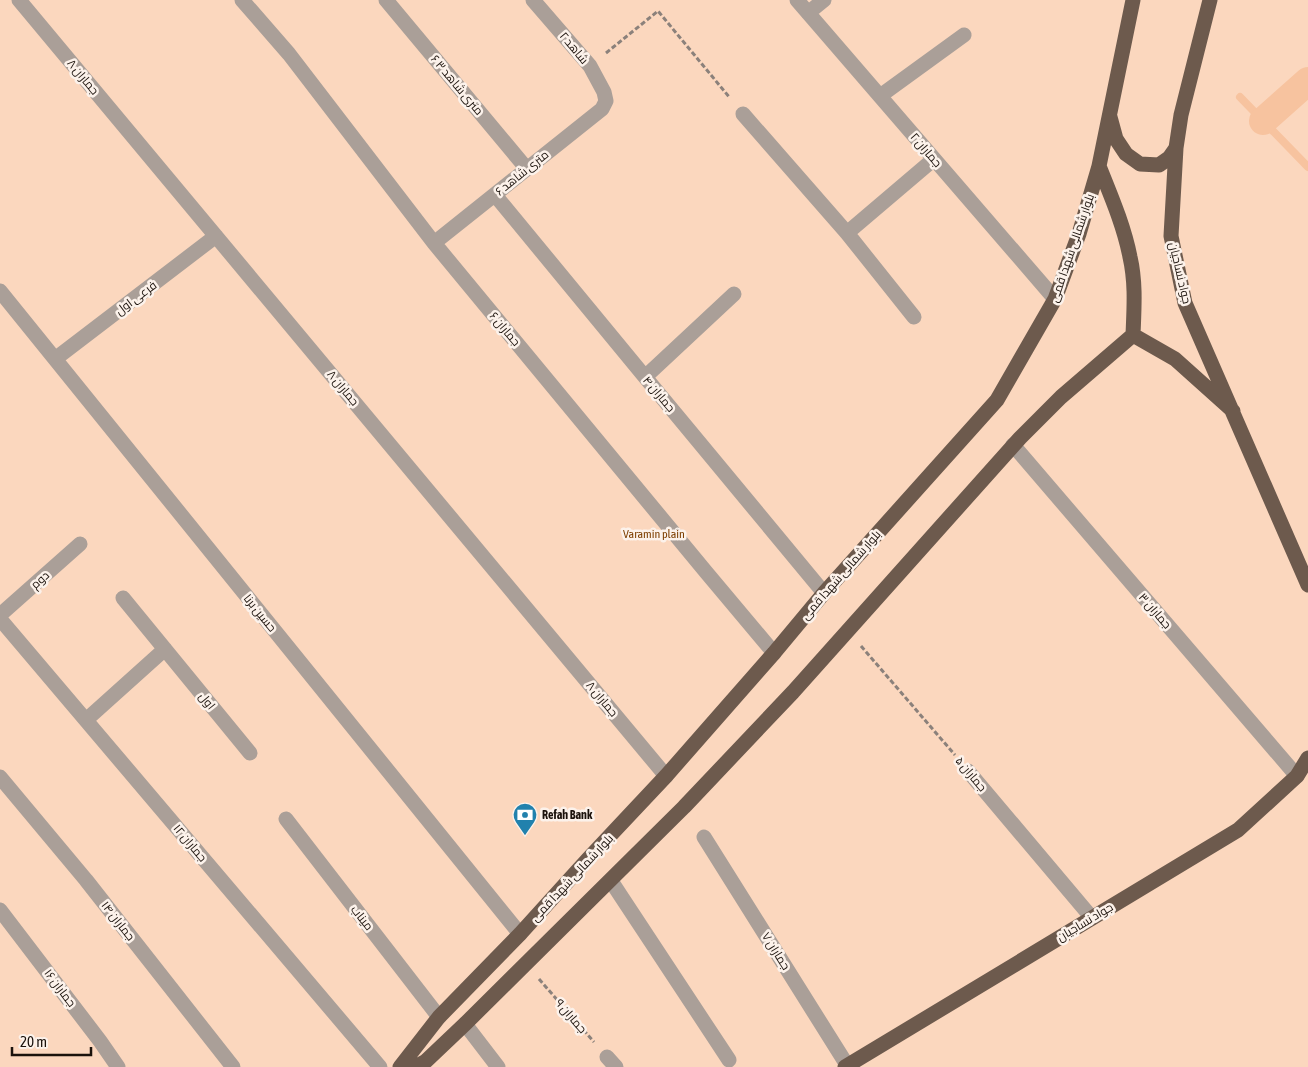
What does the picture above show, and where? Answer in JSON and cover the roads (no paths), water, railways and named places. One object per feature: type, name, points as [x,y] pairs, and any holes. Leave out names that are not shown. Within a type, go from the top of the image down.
[{"type":"main road","name":"بلوار شمالی شهدا قمی","points":[[400,1067],[439,1017],[520,934],[666,776],[824,593],[997,400],[1055,299],[1079,234],[1099,166],[1133,0]]},
{"type":"main road","name":"جواد نساجیان","points":[[1210,0],[1181,115],[1176,148],[1171,236],[1185,302],[1308,585]]},
{"type":"main road","points":[[1109,116],[1116,139],[1126,154],[1140,164],[1159,165],[1176,148]]},
{"type":"main road","points":[[414,1067],[426,1061],[465,1024],[684,807],[848,631],[1013,445],[1061,397],[1133,334],[1135,297],[1131,258],[1116,210],[1099,166]]},
{"type":"main road","points":[[1133,334],[1175,359],[1233,411]]},
{"type":"main road","name":"جواد نساجیان","points":[[846,1066],[1238,830],[1297,776],[1308,758]]},
{"type":"street","name":"جماران ۸","points":[[19,0],[666,776]]},
{"type":"street","name":"جماران ۶","points":[[242,0],[289,54],[434,243],[774,653]]},
{"type":"street","name":"۶ متری شاهد ۳","points":[[386,0],[527,169]]},
{"type":"street","name":"شاهد ۲","points":[[533,0],[590,66],[604,92],[606,101]]},
{"type":"street","name":"جماران ۲","points":[[797,0],[1055,299]]},
{"type":"street","points":[[808,13],[824,0]]},
{"type":"street","points":[[880,96],[964,36]]},
{"type":"street","name":"۶ متری شاهد","points":[[434,243],[602,109],[606,101]]},
{"type":"street","points":[[743,114],[847,233],[914,317]]},
{"type":"street","points":[[847,233],[934,159]]},
{"type":"street","name":"جماران ۴","points":[[495,194],[824,593]]},
{"type":"street","name":"فرعی اول","points":[[55,359],[216,236]]},
{"type":"street","name":"حسین برنا","points":[[0,291],[520,934]]},
{"type":"street","points":[[644,377],[734,294]]},
{"type":"street","name":"جماران ۳","points":[[1013,445],[1297,776]]},
{"type":"street","name":"دوم","points":[[0,617],[80,544]]},
{"type":"street","name":"اول","points":[[123,598],[250,753]]},
{"type":"street","name":"جماران ۱۲","points":[[0,617],[380,1067]]},
{"type":"street","points":[[86,720],[165,649]]},
{"type":"street","name":"جماران ۵","points":[[968,771],[1092,918]]},
{"type":"street","name":"جماران ۱۴","points":[[0,777],[86,880],[233,1067]]},
{"type":"street","name":"میناب","points":[[286,819],[439,1017]]},
{"type":"street","name":"جماران ۷","points":[[704,837],[846,1066]]},
{"type":"street","points":[[611,881],[729,1060]]},
{"type":"street","name":"جماران ۱۶","points":[[0,910],[100,1040],[118,1067]]},
{"type":"street","points":[[465,1024],[498,1067]]},
{"type":"waterway","points":[[1263,121],[1308,81]]},
{"type":"waterway","points":[[1240,97],[1308,167]]},
{"type":"place","name":"Refah Bank","points":[[525,836]]},
{"type":"park label","name":"Varamin plain","points":[[654,534]]}]
